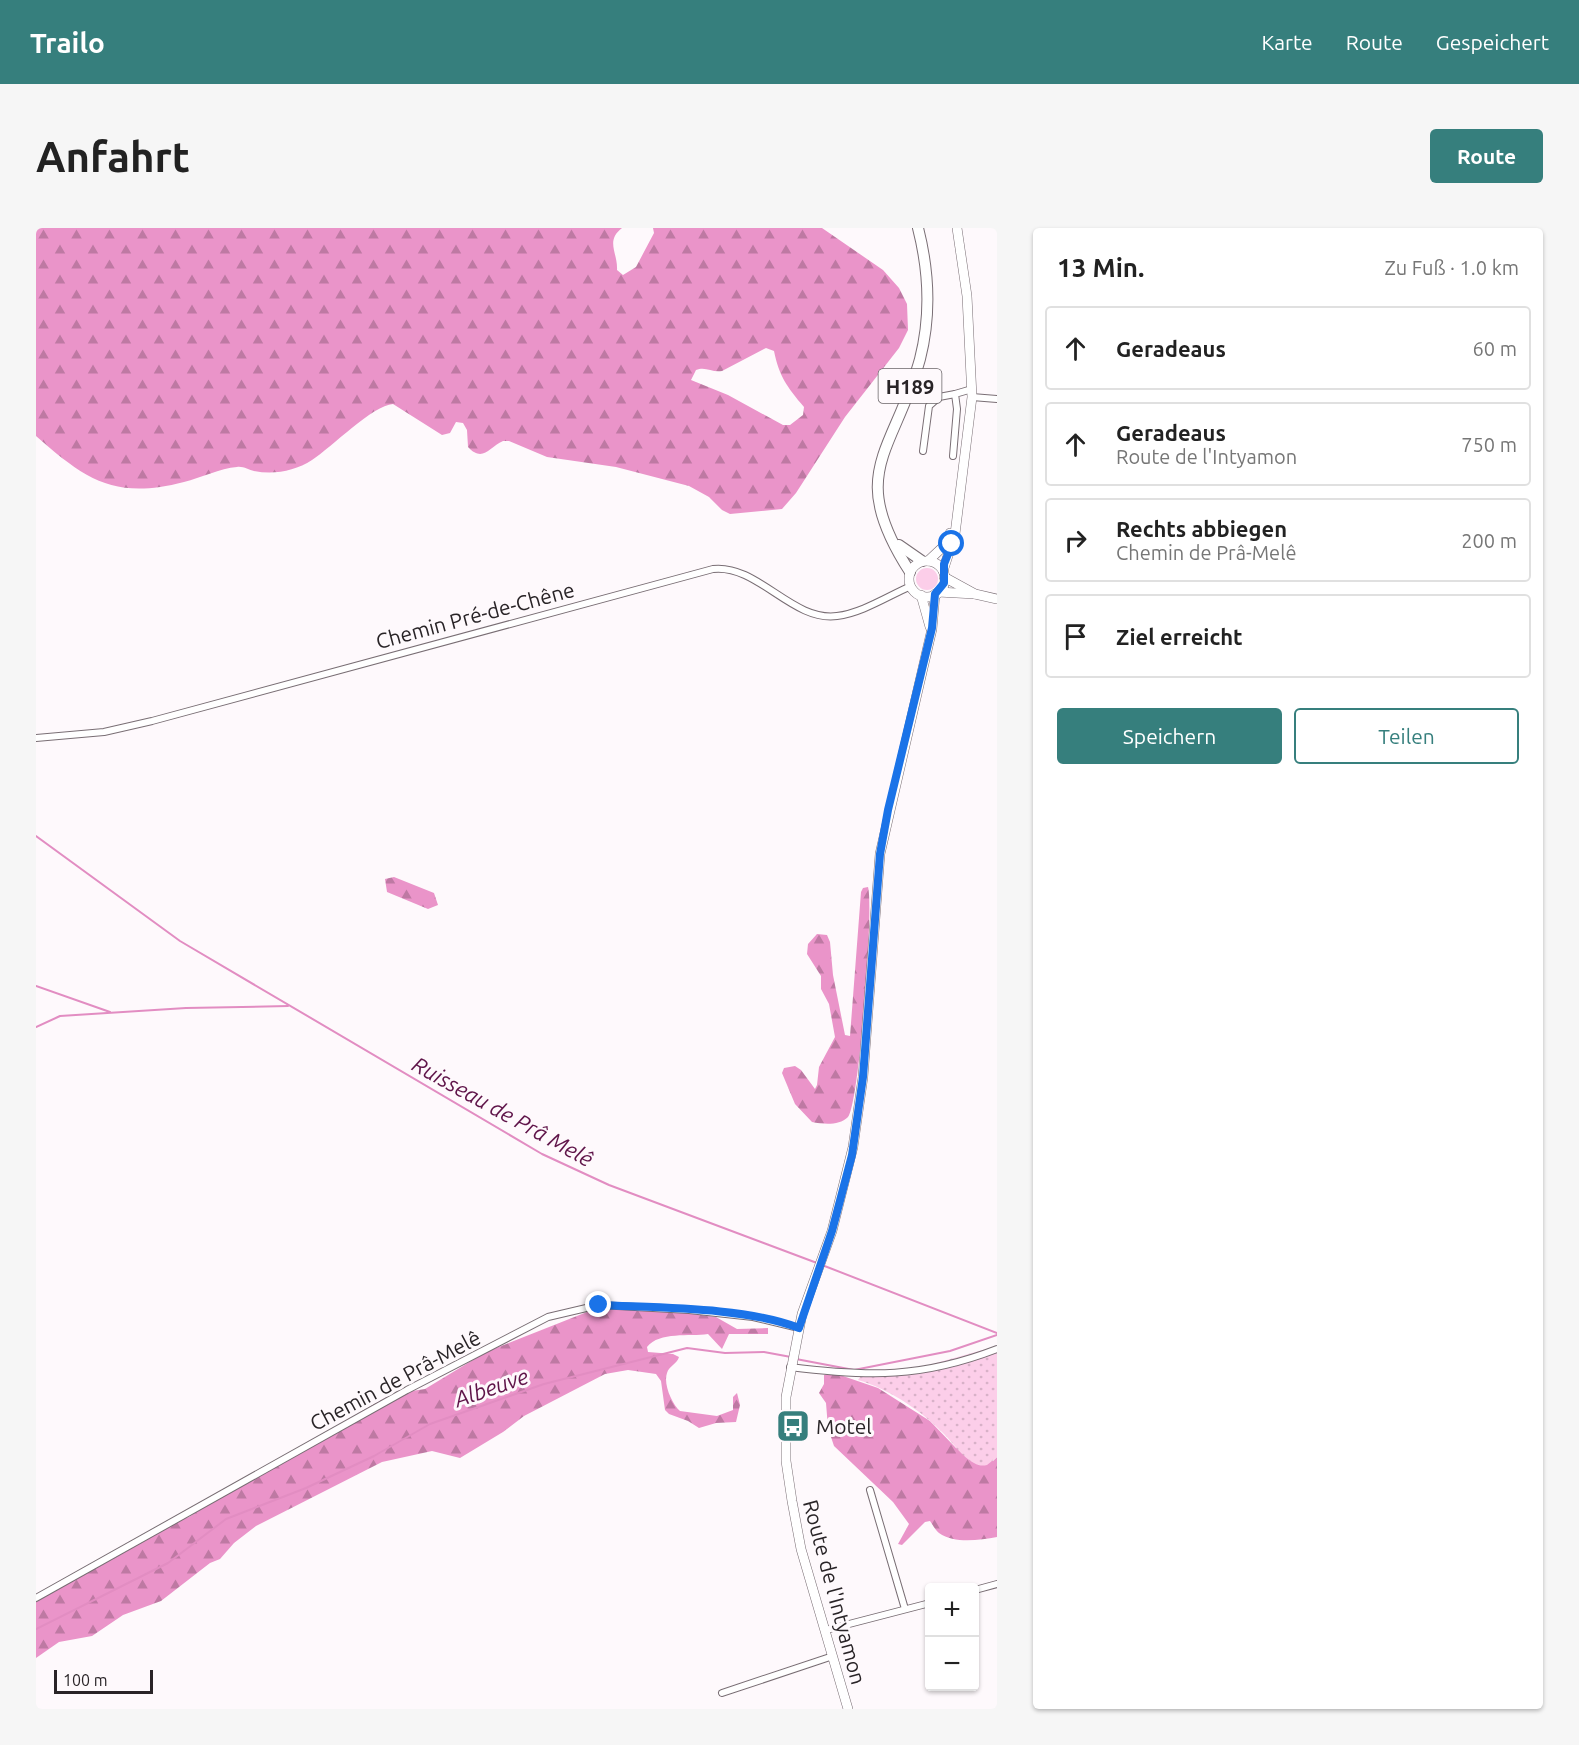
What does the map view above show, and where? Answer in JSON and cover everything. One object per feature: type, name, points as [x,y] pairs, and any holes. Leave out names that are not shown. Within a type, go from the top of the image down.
[{"type":"highway","name":"H189","points":[[910,572],[892,539],[880,509],[878,478],[883,452],[913,380],[925,335],[927,279],[918,228]]},
{"type":"highway","name":"H189","points":[[892,539],[908,554],[925,561]]},
{"type":"main road","points":[[936,593],[943,586],[943,574],[954,539],[972,393],[967,296],[957,228]]},
{"type":"main road","points":[[956,519],[944,546],[910,572],[911,586],[921,595],[975,594],[997,599]]},
{"type":"main road","points":[[925,561],[935,563],[943,574],[975,594]]},
{"type":"main road","name":"Route de l'Intyamon","points":[[848,1709],[801,1549],[792,1501],[786,1461],[790,1365],[799,1328],[842,1199],[857,1127],[876,889],[883,837],[935,616],[936,593]]},
{"type":"main road","name":"Route de l'Intyamon","points":[[921,595],[929,619],[930,637]]},
{"type":"street","points":[[923,451],[929,406],[939,397],[972,393],[997,399]]},
{"type":"street","points":[[954,456],[957,409],[955,394]]},
{"type":"street","name":"Chemin Pré-de-Chêne","points":[[36,738],[82,734],[135,725],[713,569],[736,572],[805,609],[828,617],[846,615],[911,586]]},
{"type":"street","name":"Chemin de Prâ-Melê","points":[[36,1598],[407,1390],[548,1317],[599,1305],[689,1310],[753,1317],[799,1328]]},
{"type":"street","points":[[790,1365],[860,1374],[896,1375],[939,1366],[997,1349]]},
{"type":"street","points":[[870,1491],[905,1609]]},
{"type":"street","points":[[979,1589],[997,1584]]},
{"type":"street","points":[[826,1630],[925,1604]]},
{"type":"street","points":[[722,1693],[833,1656]]},
{"type":"shaded area","points":[[927,568],[935,571],[938,579],[935,587],[927,590],[919,587],[916,579],[919,571]]},
{"type":"shaded area","points":[[997,1346],[997,1457],[987,1465],[979,1465],[962,1454],[935,1425],[915,1409],[881,1389],[858,1380],[863,1373],[911,1370]]},
{"type":"green space","points":[[36,228],[622,228],[613,243],[617,270],[623,275],[636,267],[654,233],[653,228],[822,228],[883,270],[899,288],[907,304],[908,330],[899,348],[845,417],[796,493],[782,509],[730,514],[722,510],[709,497],[689,486],[616,467],[547,457],[509,441],[503,441],[486,452],[478,454],[468,447],[467,430],[463,423],[456,422],[450,433],[442,435],[393,404],[375,411],[312,460],[299,467],[269,473],[241,467],[231,468],[160,487],[139,489],[120,487],[87,475],[36,436]],"holes":[[[766,348],[774,351],[784,381],[804,407],[803,415],[790,425],[783,425],[728,395],[691,380],[696,370],[722,371]]]},
{"type":"green space","points":[[394,877],[434,893],[438,905],[428,909],[387,892],[385,879]]},
{"type":"green space","points":[[868,887],[869,930],[864,1005],[857,1079],[852,1104],[848,1117],[840,1122],[826,1124],[812,1122],[795,1104],[782,1073],[784,1068],[795,1066],[801,1070],[815,1089],[819,1067],[835,1037],[829,1004],[821,989],[821,976],[807,954],[808,944],[817,934],[827,935],[845,1035],[850,1036],[861,892],[863,888]]},
{"type":"green space","points":[[602,1309],[672,1311],[716,1317],[737,1329],[768,1328],[768,1334],[729,1334],[722,1349],[708,1334],[667,1337],[647,1347],[648,1352],[673,1354],[679,1357],[668,1371],[666,1383],[674,1404],[680,1411],[717,1416],[733,1410],[733,1397],[737,1393],[740,1405],[736,1422],[716,1423],[699,1428],[665,1410],[661,1381],[656,1374],[628,1370],[605,1374],[524,1416],[503,1432],[460,1458],[432,1451],[382,1462],[256,1526],[234,1543],[220,1559],[210,1563],[161,1601],[123,1615],[92,1636],[59,1642],[36,1658],[36,1600],[115,1556],[157,1527],[189,1517],[256,1472],[392,1394],[425,1389],[486,1352],[587,1312]]},
{"type":"green space","points":[[824,1375],[840,1375],[878,1388],[930,1421],[956,1448],[993,1461],[997,1457],[997,1537],[952,1539],[939,1533],[930,1521],[925,1522],[902,1545],[898,1544],[909,1524],[893,1502],[834,1446],[828,1428],[826,1403],[819,1393],[824,1384]]},
{"type":"waterway","name":"Ruisseau de Prâ Melê","points":[[36,836],[180,941],[542,1154],[609,1185],[817,1263]]},
{"type":"waterway","points":[[36,986],[110,1012]]},
{"type":"waterway","points":[[36,1027],[60,1016],[186,1008],[288,1006]]},
{"type":"waterway","name":"Ruisseau de Prâ Melê","points":[[822,1265],[997,1333]]},
{"type":"waterway","name":"Albeuve","points":[[796,1359],[854,1370],[950,1351],[997,1335]]},
{"type":"waterway","name":"Albeuve","points":[[36,1629],[168,1563],[226,1519],[306,1488],[374,1456],[430,1424],[544,1384],[687,1348],[725,1353],[764,1352],[791,1357]]},
{"type":"place","name":"Motel","points":[[793,1426]]},
{"type":"route","points":[[599,1305],[689,1310],[753,1317],[799,1328],[806,1301],[823,1259],[842,1199],[852,1155],[863,1077],[880,854],[888,810],[935,616],[935,594],[944,583],[944,564],[952,544]]}]
